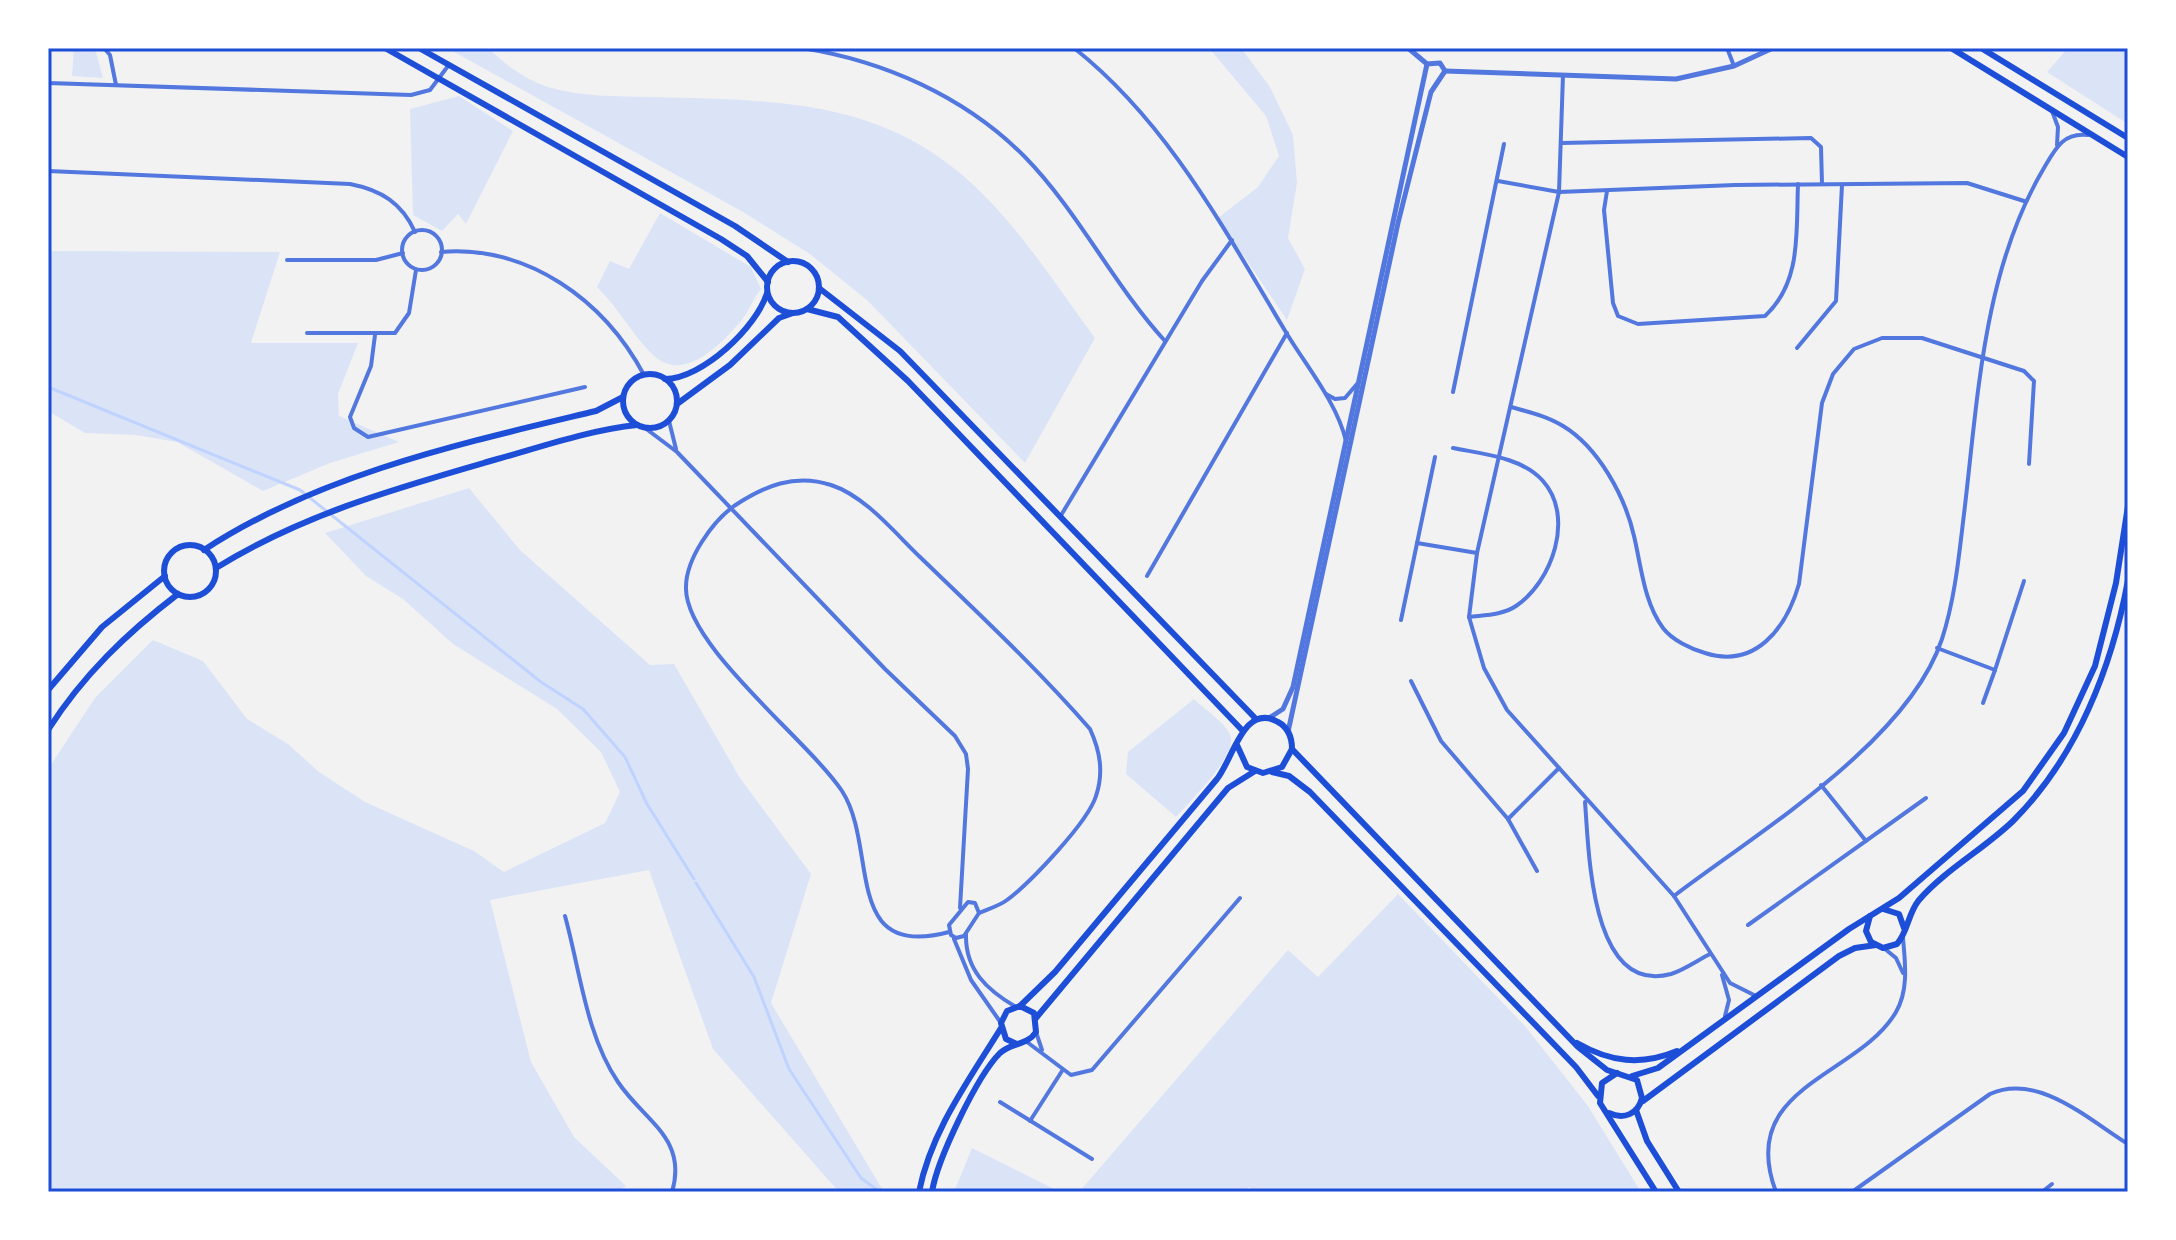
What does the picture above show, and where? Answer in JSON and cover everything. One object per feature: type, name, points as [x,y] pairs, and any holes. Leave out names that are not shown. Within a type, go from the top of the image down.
[{"type":"main road","points":[[385,48],[721,239],[747,256],[768,282]]},
{"type":"main road","points":[[419,48],[735,226],[788,262],[809,268],[819,288],[900,351],[1256,719]]},
{"type":"main road","points":[[1951,48],[2128,157]]},
{"type":"main road","points":[[1981,48],[2128,138]]},
{"type":"main road","points":[[204,550],[271,511],[350,479],[596,411],[623,397],[630,383],[644,375],[665,379],[696,373],[756,315],[775,268],[788,262]]},
{"type":"main road","points":[[807,309],[819,288]]},
{"type":"main road","points":[[767,290],[773,304],[793,313]]},
{"type":"main road","points":[[623,397],[627,416],[637,425],[645,428],[662,426],[669,421],[677,404],[730,365],[771,324],[807,309],[838,317],[908,381],[1242,730]]},
{"type":"main road","points":[[665,379],[676,393],[677,404]]},
{"type":"main road","points":[[216,568],[289,527],[369,496],[587,434],[637,425]]},
{"type":"main road","points":[[919,1192],[922,1174],[949,1114],[1001,1026],[1004,1014],[1018,1007],[1055,972],[1217,779],[1242,730],[1256,719],[1268,718],[1280,723],[1288,732],[1292,749],[1569,1038],[1597,1063],[1632,1076],[1658,1068],[1871,914],[1883,909],[2005,810],[2052,754],[2086,690],[2099,655],[2116,583],[2128,506]]},
{"type":"main road","points":[[196,546],[204,550],[216,568],[213,583],[203,593],[191,597],[178,594],[165,576],[167,559],[180,548],[196,546]]},
{"type":"main road","points":[[48,690],[102,627],[165,576]]},
{"type":"main road","points":[[1609,1113],[1623,1117],[1638,1107],[1846,951],[1897,944],[1918,901],[2013,820],[2060,760],[2107,668],[2128,580]]},
{"type":"main road","points":[[48,730],[79,685],[117,644],[178,594]]},
{"type":"main road","points":[[1237,745],[1242,760],[1255,771]]},
{"type":"main road","points":[[1272,772],[1285,763],[1292,749]]},
{"type":"main road","points":[[1036,1018],[1228,788],[1255,771],[1289,776],[1310,792],[1576,1067],[1609,1113],[1656,1192]]},
{"type":"main road","points":[[1883,909],[1899,914],[1904,933]]},
{"type":"main road","points":[[1871,914],[1866,931],[1879,946]]},
{"type":"main road","points":[[932,1188],[987,1070],[1006,1048],[1027,1042],[1036,1032],[1036,1018],[1030,1010],[1018,1007]]},
{"type":"main road","points":[[1001,1026],[1006,1039],[1017,1044]]},
{"type":"main road","points":[[1569,1038],[1599,1054],[1635,1061],[1662,1057],[1688,1047]]},
{"type":"main road","points":[[1598,1096],[1602,1083],[1618,1073]]},
{"type":"main road","points":[[1632,1076],[1640,1085],[1638,1107],[1647,1141],[1679,1192]]},
{"type":"street","points":[[104,48],[110,55],[116,85]]},
{"type":"street","points":[[802,48],[845,56],[905,76],[945,96],[989,125],[1025,157],[1165,341]]},
{"type":"street","points":[[1074,48],[1107,74],[1139,108],[1232,240],[1322,389],[1346,441]]},
{"type":"street","points":[[1408,48],[1427,64],[1440,63],[1445,71]]},
{"type":"street","points":[[1727,48],[1734,66]]},
{"type":"street","points":[[1445,71],[1676,79],[1734,66],[1773,48]]},
{"type":"street","points":[[1268,718],[1283,709],[1293,687],[1427,64]]},
{"type":"street","points":[[48,83],[371,96],[422,94],[449,65]]},
{"type":"street","points":[[1288,732],[1398,223],[1428,99],[1445,71]]},
{"type":"street","points":[[1563,75],[1559,192],[1477,553],[1469,617],[1495,692],[1584,799],[1637,851],[1674,896],[1735,988],[1756,996]]},
{"type":"street","points":[[1426,77],[1438,81]]},
{"type":"street","points":[[2051,110],[2058,127],[2056,148]]},
{"type":"street","points":[[1674,896],[1861,753],[1914,692],[1937,648],[1957,571],[1983,356],[2007,252],[2025,201],[2056,148],[2074,135],[2092,135]]},
{"type":"street","points":[[1561,143],[1811,138],[1821,147],[1822,184]]},
{"type":"street","points":[[1453,392],[1504,144]]},
{"type":"street","points":[[48,171],[350,184],[369,188],[400,207],[415,232]]},
{"type":"street","points":[[1498,181],[1559,192],[1798,184],[1967,183],[2025,201]]},
{"type":"street","points":[[1607,190],[1604,210],[1613,303],[1618,316],[1638,324],[1765,316],[1786,288],[1795,267],[1798,184]]},
{"type":"street","points":[[1797,348],[1836,301],[1842,184]]},
{"type":"street","points":[[416,270],[407,263],[403,253],[404,242],[415,232],[433,234],[441,252]]},
{"type":"street","points":[[1060,517],[1165,341],[1232,240]]},
{"type":"street","points":[[441,252],[472,250],[497,254],[527,266],[570,290],[614,325],[644,375]]},
{"type":"street","points":[[416,270],[434,266],[441,252]]},
{"type":"street","points":[[287,260],[376,260],[403,253]]},
{"type":"street","points":[[307,333],[395,333],[409,313],[416,270]]},
{"type":"street","points":[[1147,576],[1287,333]]},
{"type":"street","points":[[375,335],[371,366],[350,417],[354,428],[368,437],[585,387]]},
{"type":"street","points":[[1511,407],[1552,420],[1582,440],[1622,498],[1641,573],[1664,629],[1692,649],[1721,658],[1748,654],[1763,645],[1774,636],[1793,606],[1799,584],[1822,403],[1827,385],[1842,360],[1865,342],[1898,337],[1922,338],[2024,371],[2034,381],[2029,464]]},
{"type":"street","points":[[1322,389],[1339,400],[1349,396],[1358,383]]},
{"type":"street","points":[[669,421],[677,452]]},
{"type":"street","points":[[645,428],[677,452],[955,736],[966,754],[960,908]]},
{"type":"street","points":[[1453,448],[1521,465],[1545,484],[1555,504],[1556,548],[1549,568],[1516,607],[1469,617]]},
{"type":"street","points":[[1401,620],[1435,457]]},
{"type":"street","points":[[795,480],[833,486],[851,496],[985,619],[1090,729],[1099,750],[1100,764],[1096,797],[1086,814],[1036,874],[1005,901],[979,913],[967,933],[959,938],[951,934],[911,938],[898,934],[874,913],[865,881],[857,820],[841,791],[729,666],[696,622],[686,587],[690,565],[713,528],[731,508],[777,482],[795,480]]},
{"type":"street","points":[[1417,543],[1477,553]]},
{"type":"street","points":[[1983,703],[2024,581]]},
{"type":"street","points":[[1937,648],[1995,670]]},
{"type":"street","points":[[1411,681],[1441,741],[1508,819],[1537,871]]},
{"type":"street","points":[[1508,819],[1559,768]]},
{"type":"street","points":[[1821,785],[1866,841]]},
{"type":"street","points":[[1748,925],[1926,798]]},
{"type":"street","points":[[1584,799],[1594,896],[1614,953],[1648,976],[1671,974],[1711,953]]},
{"type":"street","points":[[1027,1042],[1062,1071],[1078,1076],[1098,1065],[1240,898]]},
{"type":"street","points":[[979,913],[971,902],[960,908],[949,925],[971,980],[1001,1026]]},
{"type":"street","points":[[565,916],[595,1034],[618,1082],[674,1151],[677,1176],[672,1192]]},
{"type":"street","points":[[967,933],[968,954],[977,974],[991,992],[1018,1007]]},
{"type":"street","points":[[1776,1192],[1770,1147],[1783,1110],[1803,1088],[1887,1023],[1901,1002],[1904,933]]},
{"type":"street","points":[[1879,946],[1896,958],[1904,979]]},
{"type":"street","points":[[1720,969],[1729,1000],[1722,1021]]},
{"type":"street","points":[[1036,1032],[1045,1056]]},
{"type":"street","points":[[1030,1121],[1062,1071]]},
{"type":"street","points":[[1852,1192],[1990,1094],[2008,1088],[2031,1090],[2056,1099],[2128,1144]]},
{"type":"street","points":[[1000,1102],[1092,1159]]},
{"type":"street","points":[[2042,1192],[2052,1184]]},
{"type":"shaded area","points":[[74,48],[90,48],[96,52],[103,78],[72,76]]},
{"type":"shaded area","points":[[447,48],[488,48],[531,80],[573,93],[736,100],[794,105],[851,116],[915,142],[947,163],[1002,214],[1095,338],[1025,463],[868,301],[810,254],[743,212]]},
{"type":"shaded area","points":[[1209,48],[1241,48],[1270,87],[1293,135],[1297,183],[1288,238],[1305,269],[1287,320],[1218,218],[1258,187],[1279,156],[1266,116]]},
{"type":"shaded area","points":[[2068,48],[2128,48],[2128,124],[2047,72]]},
{"type":"shaded area","points":[[459,96],[513,131],[466,224],[458,214],[442,231],[413,215],[410,109]]},
{"type":"shaded area","points":[[660,213],[751,267],[761,289],[741,321],[713,350],[689,363],[677,365],[665,363],[653,355],[597,287],[610,261],[629,269]]},
{"type":"shaded area","points":[[48,251],[280,252],[251,343],[358,343],[338,394],[339,416],[399,442],[330,463],[263,491],[177,442],[136,435],[85,433],[48,411]]},
{"type":"shaded area","points":[[469,488],[520,550],[650,665],[674,664],[740,778],[811,874],[771,1003],[884,1192],[839,1192],[713,1049],[649,870],[490,900],[531,1062],[574,1137],[626,1186],[616,1192],[48,1192],[48,769],[95,698],[153,640],[203,661],[247,719],[288,744],[319,772],[365,802],[474,851],[504,872],[605,823],[620,792],[601,752],[557,709],[453,644],[403,599],[366,576],[325,533]]},
{"type":"shaded area","points":[[1194,699],[1224,725],[1231,743],[1211,778],[1176,817],[1126,774],[1128,752]]},
{"type":"shaded area","points":[[1398,894],[1525,1026],[1588,1106],[1641,1192],[1255,1192],[1249,1187],[1243,1192],[1079,1192],[1288,950],[1318,977]]},
{"type":"shaded area","points":[[972,1148],[1060,1192],[954,1192]]},
{"type":"waterway","points":[[48,387],[300,490],[541,682],[583,709],[625,757],[647,804],[694,879]]},
{"type":"waterway","points":[[696,883],[754,977],[789,1069],[861,1178],[880,1192]]}]
